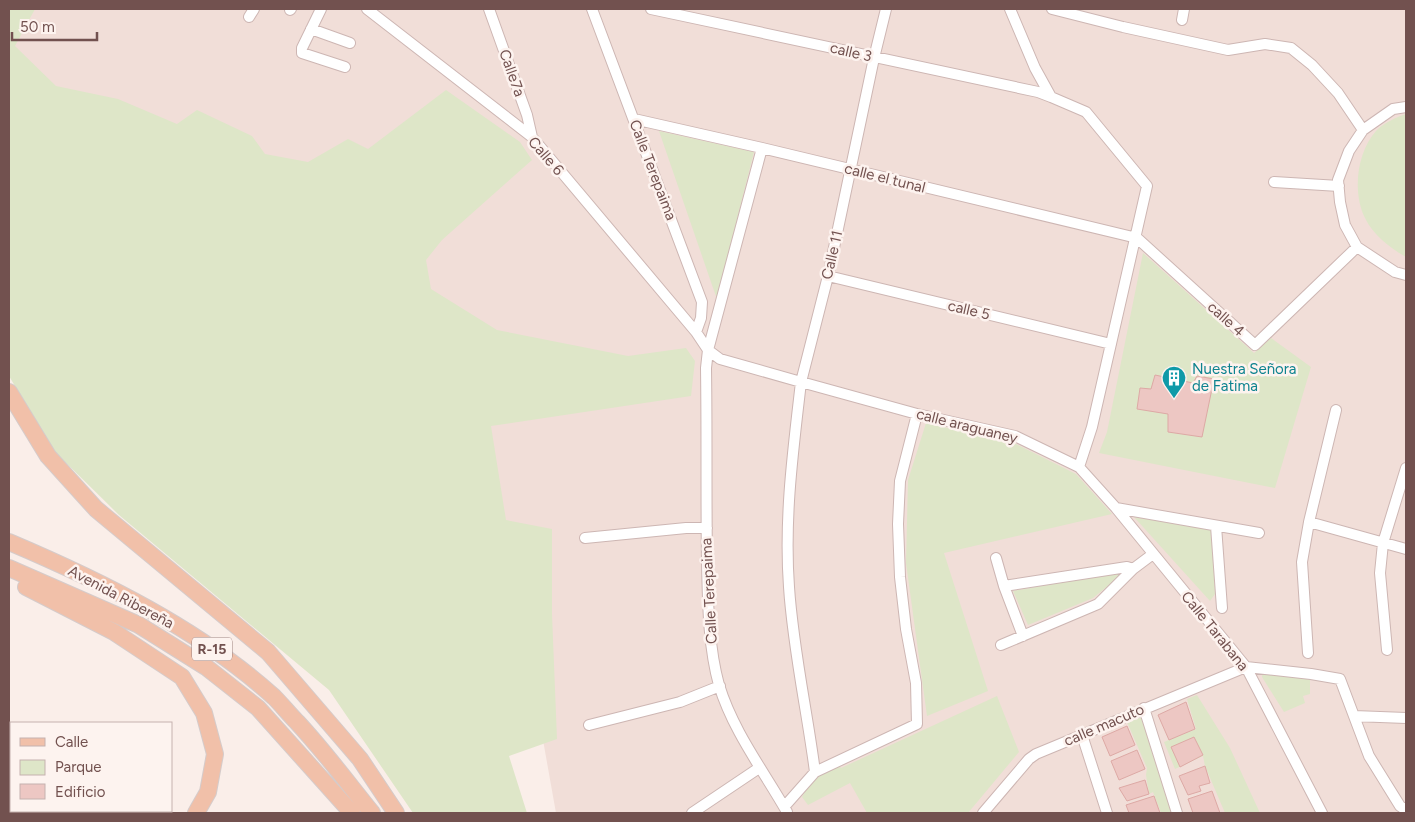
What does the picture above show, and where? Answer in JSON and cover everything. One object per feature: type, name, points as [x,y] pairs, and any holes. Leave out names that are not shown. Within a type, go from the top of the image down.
[{"type":"main road","points":[[9,392],[48,456],[96,509],[268,652],[360,759],[396,813]]},
{"type":"main road","name":"Avenida Ribereña","points":[[9,542],[48,559],[152,611],[220,654],[274,697],[319,746],[372,813]]},
{"type":"main road","name":"Avenida Ribereña","points":[[9,568],[139,625],[206,667],[258,708],[352,813]]},
{"type":"main road","points":[[9,578],[114,632],[182,677],[204,713],[214,754],[208,792],[196,813]]},
{"type":"street","points":[[321,9],[302,48],[302,53],[345,67]]},
{"type":"street","name":"Calle 6","points":[[367,9],[532,137],[696,332]]},
{"type":"street","name":"Calle7a","points":[[489,9],[527,115],[532,137]]},
{"type":"street","name":"Calle Terepaima","points":[[592,9],[702,302],[701,318],[696,332]]},
{"type":"street","name":"calle 3","points":[[650,9],[1038,92],[1051,97]]},
{"type":"street","name":"Calle 11","points":[[800,382],[828,276],[886,9]]},
{"type":"street","points":[[1010,9],[1035,68],[1051,97],[1086,112],[1147,186],[1092,427],[1079,467]]},
{"type":"street","points":[[1052,9],[1228,50],[1265,44],[1291,48],[1312,65],[1338,93],[1363,130]]},
{"type":"street","points":[[1182,20],[1184,9]]},
{"type":"street","points":[[311,29],[350,43]]},
{"type":"street","points":[[1406,107],[1393,109],[1363,130],[1349,151],[1338,180],[1345,225],[1357,247],[1395,272],[1406,275]]},
{"type":"street","name":"calle el tunal","points":[[634,119],[1136,238]]},
{"type":"street","name":"Calle Terepaima","points":[[762,148],[708,350],[706,368],[709,617],[713,656],[720,686],[732,716],[759,768],[786,810]]},
{"type":"street","points":[[1274,182],[1339,186]]},
{"type":"street","name":"calle 4","points":[[1136,238],[1254,345],[1357,247]]},
{"type":"street","name":"calle 5","points":[[828,276],[1111,344]]},
{"type":"street","points":[[696,332],[708,350],[720,359],[800,382],[790,469],[787,518],[789,578],[801,683],[815,772]]},
{"type":"street","name":"calle araguaney","points":[[800,382],[917,414],[1015,436],[1079,467]]},
{"type":"street","points":[[1308,653],[1302,562],[1309,522],[1336,410]]},
{"type":"street","points":[[786,810],[815,772],[917,724],[916,683],[906,629],[900,577],[898,524],[900,481],[917,414]]},
{"type":"street","name":"Calle Tarabana","points":[[1079,467],[1116,508],[1246,667],[1322,813]]},
{"type":"street","points":[[1388,650],[1380,573],[1383,544],[1406,468]]},
{"type":"street","points":[[1116,508],[1259,533]]},
{"type":"street","points":[[1309,522],[1406,549]]},
{"type":"street","points":[[1216,526],[1222,608]]},
{"type":"street","points":[[585,538],[686,528],[707,528]]},
{"type":"street","points":[[1001,645],[1098,604],[1133,569],[1153,554]]},
{"type":"street","points":[[996,558],[1004,586],[1023,636]]},
{"type":"street","points":[[1004,586],[1127,567],[1133,569]]},
{"type":"street","points":[[1246,667],[1340,679],[1369,756],[1400,806],[1406,810]]},
{"type":"street","name":"calle macuto","points":[[983,813],[1029,759],[1036,754],[1246,667]]},
{"type":"street","points":[[589,725],[680,702],[720,686]]},
{"type":"street","points":[[1144,708],[1177,813]]},
{"type":"street","points":[[1354,716],[1406,718]]},
{"type":"street","points":[[1082,735],[1107,813]]},
{"type":"street","points":[[692,813],[759,768]]},
{"type":"shaded area","points":[[9,9],[1406,9],[1406,813],[556,813],[538,712],[9,85]]},
{"type":"green space","points":[[9,9],[35,9],[15,46],[56,86],[118,99],[177,124],[197,110],[252,136],[265,154],[308,162],[348,139],[368,149],[446,90],[520,142],[532,160],[442,240],[426,260],[431,289],[497,330],[628,356],[686,348],[695,361],[691,396],[491,426],[506,520],[552,529],[552,614],[557,739],[509,756],[527,813],[413,813],[329,690],[119,515],[53,450],[9,376]]},
{"type":"green space","points":[[1406,114],[1406,257],[1382,241],[1368,224],[1361,208],[1358,173],[1364,150],[1376,131],[1382,125]]},
{"type":"green space","points":[[659,131],[754,152],[717,299],[712,285]]},
{"type":"green space","points":[[1143,253],[1254,353],[1271,338],[1311,367],[1275,488],[1099,453],[1107,432]]},
{"type":"green space","points":[[926,423],[1014,443],[1076,474],[1112,514],[944,553],[988,691],[927,716],[906,563],[908,480]]},
{"type":"green space","points":[[1134,517],[1212,530],[1215,594],[1210,601]]},
{"type":"green space","points":[[1124,569],[1124,573],[1093,598],[1028,625],[1013,591],[1058,583]]},
{"type":"green space","points":[[1263,670],[1310,678],[1310,694],[1303,696],[1305,703],[1284,712],[1262,677]]},
{"type":"green space","points":[[1197,695],[1230,748],[1260,813],[1225,813],[1205,766],[1203,756],[1175,769],[1164,742],[1196,729],[1187,699]]},
{"type":"green space","points":[[997,696],[1019,752],[968,813],[867,813],[850,783],[808,805],[802,797],[816,774],[838,764],[841,768]]},
{"type":"green space","points":[[1142,715],[1173,813],[1161,813],[1153,792],[1149,794],[1146,775],[1147,768],[1127,722]]},
{"type":"building","name":"Nuestra Señora de Fatima","points":[[1155,375],[1193,383],[1197,376],[1214,379],[1202,437],[1168,432],[1168,414],[1137,409],[1140,388],[1151,389]]},
{"type":"building","points":[[1186,702],[1195,729],[1169,740],[1158,715]]},
{"type":"building","points":[[1127,726],[1135,745],[1110,756],[1102,737]]},
{"type":"building","points":[[1194,737],[1203,755],[1180,767],[1171,747]]},
{"type":"building","points":[[1137,750],[1145,769],[1119,780],[1111,761]]},
{"type":"building","points":[[1205,766],[1210,783],[1199,786],[1201,791],[1188,795],[1179,776]]},
{"type":"building","points":[[1145,780],[1149,794],[1127,801],[1119,788]]},
{"type":"building","points":[[1212,791],[1220,813],[1193,813],[1188,799]]},
{"type":"building","points":[[1154,796],[1160,813],[1129,813],[1126,805]]},
{"type":"place","name":"Nuestra Señora de Fatima","points":[[1174,399]]}]
